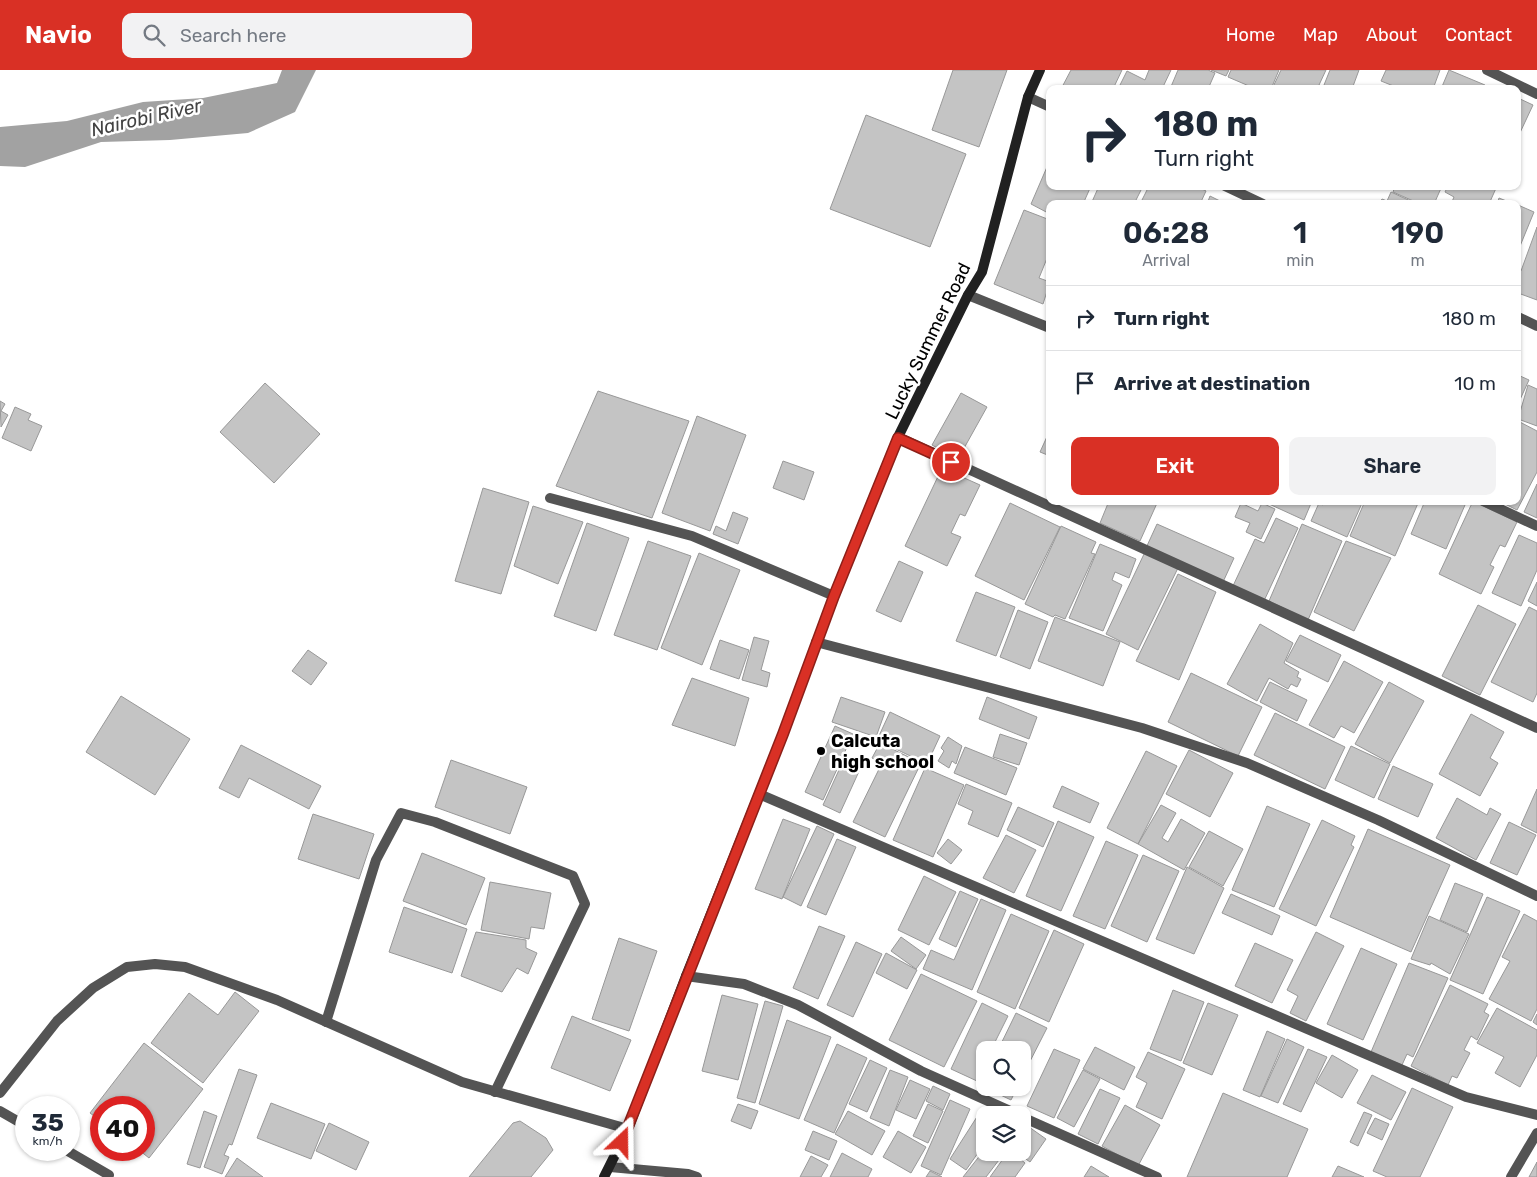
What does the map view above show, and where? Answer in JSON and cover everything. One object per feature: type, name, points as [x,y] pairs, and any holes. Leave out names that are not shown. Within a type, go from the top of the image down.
[{"type":"street","name":"Lucky Summer Road","points":[[604,1177],[628,1129],[686,976],[759,794],[816,642],[898,438],[968,295],[982,272],[1028,97],[1040,70]]},
{"type":"street","points":[[1487,70],[1518,85]]},
{"type":"street","points":[[1521,86],[1537,94]]},
{"type":"street","points":[[1028,97],[1046,105]]},
{"type":"street","points":[[1233,190],[1254,200]]},
{"type":"street","points":[[968,295],[1046,326]]},
{"type":"street","points":[[1521,318],[1537,326]]},
{"type":"street","points":[[898,438],[1537,728]]},
{"type":"street","points":[[550,498],[692,536],[834,596]]},
{"type":"street","points":[[1492,505],[1537,526]]},
{"type":"street","points":[[816,642],[1142,728],[1247,763],[1378,820],[1537,896]]},
{"type":"street","points":[[759,794],[1466,1097],[1537,1115]]},
{"type":"street","points":[[326,1022],[376,860],[401,813],[435,822],[573,876],[585,904],[495,1092]]},
{"type":"street","points":[[0,1093],[57,1021],[93,988],[127,967],[155,964],[185,967],[277,1000],[462,1082],[628,1129]]},
{"type":"street","points":[[686,976],[744,984],[798,1005],[921,1071],[999,1106]]},
{"type":"street","points":[[0,1111],[15,1120]]},
{"type":"street","points":[[1031,1121],[1157,1177]]},
{"type":"street","points":[[1511,1177],[1537,1133]]},
{"type":"street","points":[[80,1158],[109,1175]]},
{"type":"street","points":[[610,1167],[688,1174],[696,1177]]},
{"type":"water","name":"Nairobi River","points":[[282,70],[316,70],[295,112],[248,133],[170,140],[101,142],[25,167],[0,166],[0,127],[67,121],[143,102],[203,98],[277,83]]},
{"type":"building","points":[[953,70],[1007,70],[979,147],[932,130]]},
{"type":"building","points":[[1071,70],[1122,70],[1115,85],[1063,85]]},
{"type":"building","points":[[1149,70],[1171,70],[1164,85],[1120,85],[1127,71],[1145,80]]},
{"type":"building","points":[[1178,70],[1208,70],[1215,73],[1210,85],[1172,85]]},
{"type":"building","points":[[1211,70],[1229,70],[1226,76]]},
{"type":"building","points":[[1231,70],[1279,70],[1273,85],[1247,85],[1228,77]]},
{"type":"building","points":[[1281,70],[1326,70],[1319,85],[1274,85]]},
{"type":"building","points":[[1330,70],[1359,70],[1353,85],[1324,85]]},
{"type":"building","points":[[1386,70],[1440,70],[1434,85],[1391,85],[1381,81]]},
{"type":"building","points":[[1449,70],[1485,85],[1443,85]]},
{"type":"building","points":[[1521,99],[1533,105],[1521,131]]},
{"type":"building","points":[[866,115],[966,154],[930,247],[830,209]]},
{"type":"building","points":[[1046,169],[1046,190],[1089,190],[1085,200],[1046,200],[1046,212],[1031,204]]},
{"type":"building","points":[[1097,190],[1141,190],[1136,200],[1093,200]]},
{"type":"building","points":[[1147,190],[1206,191],[1202,200],[1142,200]]},
{"type":"building","points":[[1394,190],[1440,190],[1436,200],[1411,200],[1393,192]]},
{"type":"building","points":[[1446,190],[1495,190],[1491,200],[1453,200],[1454,197],[1445,192]]},
{"type":"building","points":[[1391,192],[1408,200],[1387,200]]},
{"type":"building","points":[[1210,196],[1218,200],[1208,200]]},
{"type":"building","points":[[1521,206],[1534,212],[1521,244]]},
{"type":"building","points":[[1024,210],[1046,218],[1046,261],[1039,278],[1046,281],[1046,295],[1043,304],[994,284]]},
{"type":"building","points":[[1537,227],[1537,300],[1521,294],[1521,271]]},
{"type":"building","points":[[1521,376],[1529,380],[1521,397]]},
{"type":"building","points":[[265,383],[320,434],[274,483],[220,432]]},
{"type":"building","points":[[1528,385],[1537,389],[1537,426],[1521,420],[1521,409]]},
{"type":"building","points":[[598,391],[689,421],[652,518],[556,486]]},
{"type":"building","points":[[961,393],[987,407],[958,459],[932,445]]},
{"type":"building","points":[[0,401],[5,404],[1,411],[8,415],[1,427]]},
{"type":"building","points":[[15,407],[31,414],[28,420],[42,426],[31,451],[2,438]]},
{"type":"building","points":[[697,416],[746,435],[710,531],[662,513]]},
{"type":"building","points":[[1521,423],[1537,431],[1537,472],[1521,502]]},
{"type":"building","points":[[1046,439],[1046,454],[1040,452]]},
{"type":"building","points":[[783,461],[814,472],[804,500],[773,488]]},
{"type":"building","points":[[942,468],[980,485],[965,516],[960,514],[951,533],[961,537],[947,566],[905,546]]},
{"type":"building","points":[[1537,484],[1537,518],[1524,512]]},
{"type":"building","points":[[483,488],[529,502],[501,594],[455,581]]},
{"type":"building","points":[[1010,503],[1060,527],[1024,600],[975,576]]},
{"type":"building","points":[[1107,505],[1156,505],[1140,541],[1100,523]]},
{"type":"building","points":[[1240,505],[1245,505],[1258,511],[1261,505],[1275,509],[1261,539],[1246,532],[1250,523],[1235,517]]},
{"type":"building","points":[[1271,505],[1310,505],[1304,520]]},
{"type":"building","points":[[1318,505],[1361,505],[1347,537],[1311,521]]},
{"type":"building","points":[[1363,505],[1417,505],[1395,556],[1350,536]]},
{"type":"building","points":[[1423,505],[1465,505],[1446,549],[1411,534]]},
{"type":"building","points":[[1471,505],[1481,505],[1517,522],[1505,547],[1500,545],[1490,565],[1494,567],[1481,594],[1439,574]]},
{"type":"building","points":[[1507,505],[1520,505],[1517,510]]},
{"type":"building","points":[[533,506],[583,522],[558,584],[514,566]]},
{"type":"building","points":[[733,512],[748,518],[738,544],[713,534],[716,526],[726,531]]},
{"type":"building","points":[[1276,518],[1298,528],[1263,603],[1232,588],[1255,539],[1264,543]]},
{"type":"building","points":[[587,523],[629,538],[596,631],[554,616]]},
{"type":"building","points":[[1157,524],[1234,558],[1223,582],[1146,548]]},
{"type":"building","points":[[1302,524],[1342,541],[1308,620],[1269,601]]},
{"type":"building","points":[[1061,526],[1096,542],[1091,553],[1095,554],[1065,619],[1055,615],[1053,617],[1025,604]]},
{"type":"building","points":[[1519,535],[1537,543],[1537,570],[1521,606],[1492,593]]},
{"type":"building","points":[[648,541],[691,556],[657,650],[614,635]]},
{"type":"building","points":[[1346,541],[1391,558],[1354,631],[1314,612]]},
{"type":"building","points":[[1100,544],[1136,559],[1129,578],[1115,572],[1112,580],[1122,585],[1103,631],[1069,618]]},
{"type":"building","points":[[1145,552],[1178,568],[1138,650],[1106,634]]},
{"type":"building","points":[[699,553],[740,570],[702,665],[661,648]]},
{"type":"building","points":[[899,561],[923,572],[901,622],[876,611]]},
{"type":"building","points":[[1178,574],[1216,592],[1179,680],[1136,661]]},
{"type":"building","points":[[1537,582],[1537,606],[1528,601]]},
{"type":"building","points":[[976,592],[1015,607],[996,656],[956,641]]},
{"type":"building","points":[[1478,605],[1516,624],[1480,695],[1442,676]]},
{"type":"building","points":[[1529,607],[1537,611],[1537,693],[1533,702],[1491,682]]},
{"type":"building","points":[[1018,610],[1048,622],[1030,669],[1000,657]]},
{"type":"building","points":[[1055,617],[1120,642],[1103,686],[1038,661]]},
{"type":"building","points":[[1260,624],[1293,643],[1284,663],[1299,672],[1297,677],[1301,679],[1297,687],[1291,684],[1288,689],[1269,678],[1257,701],[1227,684]]},
{"type":"building","points":[[1300,635],[1341,655],[1328,682],[1286,661]]},
{"type":"building","points":[[754,637],[769,641],[761,670],[770,673],[767,687],[742,680]]},
{"type":"building","points":[[720,640],[749,650],[739,679],[710,669]]},
{"type":"building","points":[[308,650],[327,663],[311,685],[292,671]]},
{"type":"building","points":[[1344,661],[1383,682],[1354,733],[1341,726],[1334,738],[1309,725]]},
{"type":"building","points":[[1191,673],[1262,707],[1238,756],[1168,722]]},
{"type":"building","points":[[692,678],[749,698],[735,746],[672,725]]},
{"type":"building","points":[[1270,682],[1307,700],[1297,721],[1260,702]]},
{"type":"building","points":[[1389,682],[1424,701],[1390,763],[1355,744]]},
{"type":"building","points":[[121,696],[190,739],[155,795],[86,752]]},
{"type":"building","points":[[841,697],[885,712],[876,737],[832,722]]},
{"type":"building","points":[[987,697],[1037,717],[1029,739],[979,719]]},
{"type":"building","points":[[890,712],[940,736],[927,764],[877,740]]},
{"type":"building","points":[[1275,713],[1345,747],[1325,789],[1254,755]]},
{"type":"building","points":[[1471,714],[1504,732],[1490,758],[1498,763],[1480,796],[1439,774]]},
{"type":"building","points":[[835,726],[853,734],[823,800],[805,792]]},
{"type":"building","points":[[1000,734],[1027,743],[1019,765],[993,757]]},
{"type":"building","points":[[948,737],[962,746],[956,764],[952,761],[949,768],[938,761],[944,751],[941,748]]},
{"type":"building","points":[[880,743],[921,763],[885,837],[853,822],[882,763],[872,758]]},
{"type":"building","points":[[241,745],[321,786],[309,809],[249,778],[239,798],[219,788]]},
{"type":"building","points":[[1351,746],[1390,764],[1374,798],[1335,780]]},
{"type":"building","points":[[965,747],[1017,768],[1006,795],[954,773]]},
{"type":"building","points":[[1189,750],[1233,773],[1210,817],[1166,794]]},
{"type":"building","points":[[1146,751],[1177,766],[1138,844],[1107,828]]},
{"type":"building","points":[[844,759],[861,767],[840,813],[823,805]]},
{"type":"building","points":[[451,760],[527,787],[510,834],[435,807]]},
{"type":"building","points":[[1393,766],[1433,784],[1418,817],[1378,799]]},
{"type":"building","points":[[925,768],[964,785],[933,857],[893,840]]},
{"type":"building","points":[[966,784],[1012,803],[998,837],[968,824],[973,811],[958,804]]},
{"type":"building","points":[[1062,786],[1099,803],[1090,823],[1053,807]]},
{"type":"building","points":[[1537,789],[1537,833],[1521,825]]},
{"type":"building","points":[[1457,798],[1487,815],[1490,808],[1501,814],[1476,860],[1436,838]]},
{"type":"building","points":[[1161,805],[1176,813],[1162,838],[1168,842],[1181,819],[1205,833],[1184,870],[1138,844]]},
{"type":"building","points":[[1267,806],[1310,824],[1274,907],[1232,890]]},
{"type":"building","points":[[1018,807],[1054,823],[1043,847],[1007,830]]},
{"type":"building","points":[[313,814],[374,834],[359,879],[298,859]]},
{"type":"building","points":[[783,819],[810,829],[782,899],[755,889]]},
{"type":"building","points":[[1322,820],[1355,836],[1351,845],[1354,847],[1316,926],[1279,909]]},
{"type":"building","points":[[1058,821],[1094,837],[1061,911],[1026,896]]},
{"type":"building","points":[[1509,822],[1536,835],[1517,875],[1490,863]]},
{"type":"building","points":[[817,826],[834,834],[801,906],[783,897]]},
{"type":"building","points":[[1368,829],[1450,865],[1411,952],[1330,917]]},
{"type":"building","points":[[1209,831],[1243,849],[1223,886],[1189,867]]},
{"type":"building","points":[[1006,835],[1036,850],[1014,893],[983,878]]},
{"type":"building","points":[[837,839],[856,847],[826,915],[807,907]]},
{"type":"building","points":[[948,839],[962,850],[951,864],[937,853]]},
{"type":"building","points":[[1106,841],[1138,855],[1105,929],[1073,916]]},
{"type":"building","points":[[422,853],[485,878],[466,925],[403,901]]},
{"type":"building","points":[[1143,855],[1179,871],[1147,942],[1111,926]]},
{"type":"building","points":[[1187,867],[1224,888],[1194,954],[1156,939]]},
{"type":"building","points":[[924,876],[956,892],[929,945],[898,930]]},
{"type":"building","points":[[490,882],[551,893],[544,929],[531,927],[529,939],[481,930]]},
{"type":"building","points":[[1455,883],[1483,894],[1467,932],[1440,920]]},
{"type":"building","points":[[960,891],[978,899],[956,947],[939,939]]},
{"type":"building","points":[[1231,894],[1280,916],[1272,935],[1222,913]]},
{"type":"building","points":[[1487,897],[1520,911],[1483,994],[1450,980]]},
{"type":"building","points":[[981,899],[1006,910],[972,990],[923,969],[931,950],[954,960]]},
{"type":"building","points":[[404,907],[467,929],[452,973],[389,952]]},
{"type":"building","points":[[1011,914],[1049,931],[1015,1009],[977,992]]},
{"type":"building","points":[[1524,914],[1537,921],[1537,1009],[1531,1021],[1489,999],[1510,961],[1502,957]]},
{"type":"building","points":[[1429,916],[1469,934],[1450,974],[1431,963],[1430,965],[1411,959]]},
{"type":"building","points":[[819,926],[845,936],[818,999],[793,988]]},
{"type":"building","points":[[1054,930],[1084,944],[1049,1022],[1019,1008]]},
{"type":"building","points":[[476,932],[526,940],[526,948],[537,953],[528,974],[517,968],[502,992],[461,976]]},
{"type":"building","points":[[1316,932],[1344,946],[1306,1021],[1290,1013],[1298,996],[1287,990]]},
{"type":"building","points":[[901,937],[926,955],[916,969],[891,951]]},
{"type":"building","points":[[619,938],[657,951],[629,1031],[592,1019]]},
{"type":"building","points":[[856,942],[882,954],[853,1017],[827,1005]]},
{"type":"building","points":[[1255,943],[1293,960],[1272,1003],[1235,986]]},
{"type":"building","points":[[1361,948],[1397,964],[1363,1040],[1327,1024]]},
{"type":"building","points":[[886,953],[917,970],[907,989],[876,973]]},
{"type":"building","points":[[1409,963],[1448,978],[1413,1057],[1407,1054],[1402,1065],[1371,1052]]},
{"type":"building","points":[[921,974],[977,1001],[944,1067],[889,1040]]},
{"type":"building","points":[[1450,985],[1488,1004],[1484,1012],[1489,1015],[1477,1040],[1471,1036],[1464,1050],[1470,1053],[1457,1078],[1452,1076],[1448,1085],[1411,1066]]},
{"type":"building","points":[[1173,990],[1204,1002],[1181,1061],[1150,1049]]},
{"type":"building","points":[[235,992],[259,1011],[203,1083],[151,1043],[189,993],[218,1015]]},
{"type":"building","points":[[722,995],[758,1004],[738,1080],[702,1071]]},
{"type":"building","points":[[765,1001],[783,1006],[755,1103],[737,1098]]},
{"type":"building","points":[[982,1003],[1008,1016],[996,1041],[976,1041],[976,1081],[951,1069]]},
{"type":"building","points":[[1208,1003],[1238,1015],[1212,1075],[1183,1063]]},
{"type":"building","points":[[1497,1008],[1537,1030],[1537,1055],[1520,1087],[1495,1073],[1504,1057],[1477,1043]]},
{"type":"building","points":[[1016,1013],[1047,1028],[1031,1059],[1031,1041],[1002,1041]]},
{"type":"building","points":[[1537,1014],[1537,1025],[1533,1022]]},
{"type":"building","points":[[572,1016],[631,1040],[610,1091],[551,1068]]},
{"type":"building","points":[[787,1020],[831,1037],[799,1119],[759,1104]]},
{"type":"building","points":[[1267,1031],[1285,1039],[1260,1097],[1243,1090]]},
{"type":"building","points":[[1287,1039],[1304,1047],[1278,1103],[1261,1096]]},
{"type":"building","points":[[144,1043],[203,1089],[155,1150],[155,1096],[103,1096]]},
{"type":"building","points":[[837,1044],[867,1058],[834,1133],[804,1120]]},
{"type":"building","points":[[1095,1047],[1135,1067],[1124,1090],[1083,1069]]},
{"type":"building","points":[[1054,1049],[1080,1060],[1054,1118],[1031,1108],[1031,1106],[1027,1106]]},
{"type":"building","points":[[1308,1049],[1327,1057],[1301,1112],[1283,1104]]},
{"type":"building","points":[[1148,1052],[1185,1069],[1162,1119],[1136,1107],[1147,1083],[1136,1077]]},
{"type":"building","points":[[1332,1055],[1358,1070],[1342,1098],[1316,1083]]},
{"type":"building","points":[[870,1060],[887,1068],[867,1112],[849,1104]]},
{"type":"building","points":[[239,1069],[257,1075],[232,1145],[229,1144],[224,1155],[229,1157],[222,1174],[204,1167]]},
{"type":"building","points":[[890,1070],[908,1077],[889,1126],[870,1118]]},
{"type":"building","points":[[1083,1070],[1100,1079],[1074,1127],[1057,1118]]},
{"type":"building","points":[[1372,1075],[1406,1092],[1391,1120],[1357,1103]]},
{"type":"building","points":[[910,1080],[930,1089],[916,1119],[896,1110]]},
{"type":"building","points":[[933,1086],[950,1094],[943,1110],[926,1101]]},
{"type":"building","points":[[1412,1088],[1453,1107],[1420,1177],[1387,1177],[1373,1171]]},
{"type":"building","points":[[1100,1089],[1120,1098],[1098,1144],[1078,1134]]},
{"type":"building","points":[[1223,1093],[1308,1129],[1287,1177],[1187,1177]]},
{"type":"building","points":[[1003,1096],[1013,1096],[1011,1100]]},
{"type":"building","points":[[950,1100],[970,1109],[941,1175],[921,1166]]},
{"type":"building","points":[[271,1103],[325,1124],[311,1159],[257,1138]]},
{"type":"building","points":[[738,1104],[758,1111],[751,1129],[731,1121]]},
{"type":"building","points":[[928,1104],[943,1111],[928,1143],[913,1136]]},
{"type":"building","points":[[1125,1105],[1160,1125],[1138,1166],[1102,1146]]},
{"type":"building","points":[[204,1111],[217,1116],[200,1168],[187,1164]]},
{"type":"building","points":[[848,1111],[885,1131],[872,1155],[835,1134]]},
{"type":"building","points":[[1364,1112],[1372,1115],[1358,1146],[1350,1142]]},
{"type":"building","points":[[976,1118],[976,1156],[966,1170],[950,1159]]},
{"type":"building","points":[[1375,1118],[1389,1124],[1382,1140],[1367,1133]]},
{"type":"building","points":[[520,1121],[546,1138],[553,1150],[531,1177],[469,1177],[513,1123]]},
{"type":"building","points":[[329,1123],[369,1142],[356,1170],[316,1151]]},
{"type":"building","points":[[1031,1128],[1046,1139],[1031,1161]]},
{"type":"building","points":[[813,1131],[837,1141],[829,1160],[805,1150]]},
{"type":"building","points":[[898,1131],[926,1147],[911,1173],[883,1157]]},
{"type":"building","points":[[842,1153],[872,1169],[868,1177],[830,1177]]},
{"type":"building","points":[[811,1156],[828,1165],[821,1177],[800,1177]]},
{"type":"building","points":[[237,1158],[263,1177],[225,1177]]},
{"type":"building","points":[[976,1160],[998,1161],[986,1177],[963,1177]]},
{"type":"building","points":[[1002,1161],[1023,1161],[1025,1163],[1015,1177],[990,1177]]},
{"type":"building","points":[[1537,1162],[1537,1177],[1529,1177]]},
{"type":"building","points":[[1091,1166],[1109,1177],[1084,1177]]},
{"type":"building","points":[[1338,1166],[1364,1177],[1332,1177]]},
{"type":"building","points":[[930,1171],[942,1177],[926,1177]]},
{"type":"place","name":"Calcuta high school","points":[[821,751]]},
{"type":"route","points":[[622,1142],[783,734],[834,596],[898,438],[951,462]]}]
